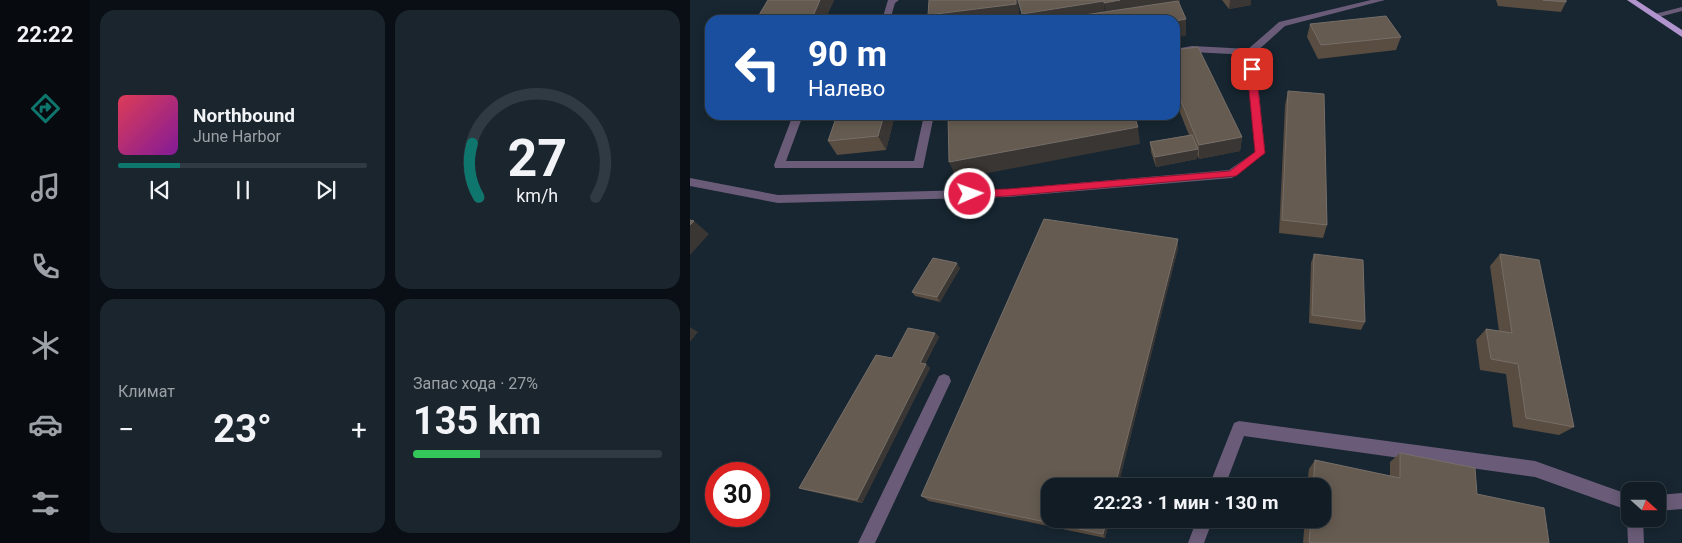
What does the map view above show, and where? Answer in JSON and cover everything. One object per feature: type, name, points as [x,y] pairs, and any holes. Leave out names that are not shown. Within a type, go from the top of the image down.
[{"type":"main road","points":[[1630,0],[1682,34]]},
{"type":"street","points":[[887,15],[891,1],[895,0]]},
{"type":"street","points":[[1180,51],[1192,49],[1250,52],[1282,24],[1381,0]]},
{"type":"street","points":[[1655,15],[1682,9]]},
{"type":"street","points":[[690,182],[778,199],[1008,193],[1232,174],[1260,153],[1250,52]]},
{"type":"street","points":[[796,120],[779,165],[919,164],[928,120]]},
{"type":"street","points":[[866,543],[944,381]]},
{"type":"street","points":[[1220,478],[1240,428],[1535,470],[1621,501]]},
{"type":"street","points":[[1666,502],[1682,501]]},
{"type":"street","points":[[1196,543],[1202,528]]},
{"type":"street","points":[[1635,528],[1636,543]]},
{"type":"building","points":[[768,0],[820,0],[813,15],[759,15]]},
{"type":"building","points":[[929,0],[1016,0],[1016,4],[928,15]]},
{"type":"building","points":[[1018,0],[1120,0],[1022,14]]},
{"type":"building","points":[[1543,0],[1566,0],[1566,2]]},
{"type":"building","points":[[1178,1],[1186,19],[1180,20],[1180,15],[1084,15]]},
{"type":"building","points":[[1386,16],[1401,37],[1321,45],[1310,24]]},
{"type":"building","points":[[1198,47],[1242,137],[1199,145],[1180,98],[1180,49]]},
{"type":"building","points":[[1288,91],[1324,94],[1327,225],[1282,220]]},
{"type":"building","points":[[835,120],[883,120],[878,136],[828,141]]},
{"type":"building","points":[[948,120],[1136,120],[1138,127],[949,162]]},
{"type":"building","points":[[1192,135],[1198,149],[1155,157],[1150,142]]},
{"type":"building","points":[[1044,219],[1178,239],[1117,478],[1041,478],[1041,521],[921,496]]},
{"type":"building","points":[[1314,254],[1363,260],[1365,322],[1312,315]]},
{"type":"building","points":[[1500,254],[1539,260],[1574,427],[1526,418],[1518,364],[1491,359],[1486,329],[1512,333]]},
{"type":"building","points":[[933,258],[957,263],[937,297],[912,292]]},
{"type":"building","points":[[908,328],[935,333],[920,363],[926,364],[857,500],[799,488],[876,355],[892,358]]},
{"type":"building","points":[[1400,453],[1475,468],[1477,494],[1544,508],[1549,543],[1309,542],[1310,528],[1331,528],[1331,478],[1314,478],[1315,460],[1400,478]]},
{"type":"building","points":[[1074,528],[1105,528],[1103,534]]},
{"type":"route","points":[[970,194],[1008,193],[1232,174],[1260,153],[1252,69]]}]
